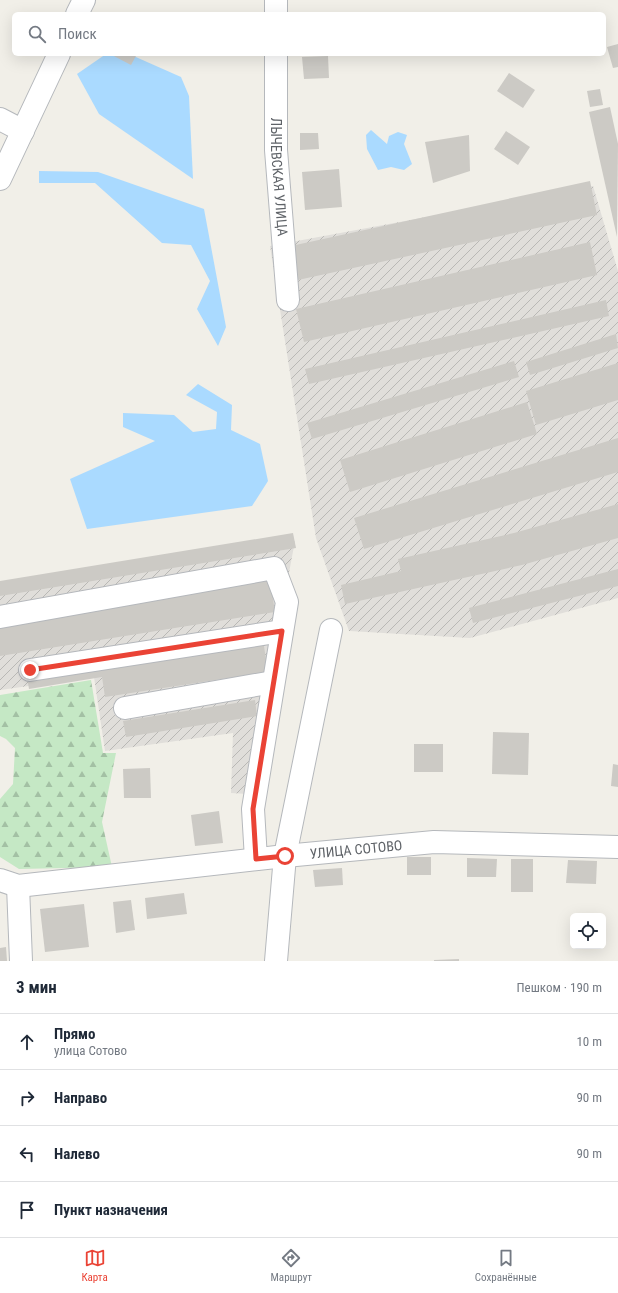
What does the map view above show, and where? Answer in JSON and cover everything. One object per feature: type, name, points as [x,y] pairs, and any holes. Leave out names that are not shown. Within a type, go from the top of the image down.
[{"type":"street","points":[[78,12],[84,0]]},
{"type":"street","points":[[276,0],[276,12]]},
{"type":"street","points":[[0,179],[58,56]]},
{"type":"street","name":"ЛЫЧЕВСКАЯ УЛИЦА","points":[[276,56],[276,150],[288,300]]},
{"type":"street","points":[[0,119],[23,131]]},
{"type":"street","points":[[0,617],[274,568],[286,602],[253,809],[256,859]]},
{"type":"street","points":[[276,961],[285,856],[331,630]]},
{"type":"street","points":[[30,670],[282,631]]},
{"type":"street","points":[[125,708],[273,682]]},
{"type":"street","name":"УЛИЦА СОТОВО","points":[[9,883],[434,842],[618,847]]},
{"type":"street","points":[[9,883],[21,961]]},
{"type":"shaded area","points":[[593,186],[618,271],[618,598],[470,638],[349,631],[316,538],[270,246]]},
{"type":"shaded area","points":[[295,541],[247,794],[231,793],[233,733],[105,751],[94,677],[0,690],[0,589]]},
{"type":"green space","points":[[91,680],[103,753],[116,753],[102,822],[112,867],[19,869],[0,857],[0,799],[13,784],[15,748],[6,739],[0,736],[0,695]]},
{"type":"water","points":[[103,56],[134,56],[181,77],[189,96],[193,179],[99,114],[77,74]]},
{"type":"water","points":[[371,130],[387,144],[389,136],[398,132],[407,135],[404,144],[412,164],[404,170],[391,167],[378,170],[367,149],[366,135]]},
{"type":"water","points":[[39,171],[98,172],[204,209],[226,327],[218,346],[197,309],[210,281],[191,245],[162,243],[95,183],[39,183]]},
{"type":"water","points":[[198,384],[232,405],[231,430],[260,444],[268,481],[252,506],[87,529],[70,479],[155,441],[123,427],[123,413],[174,415],[193,432],[216,429],[217,412],[186,395]]},
{"type":"building","points":[[618,44],[618,67],[613,68],[607,47]]},
{"type":"building","points":[[114,56],[136,56],[131,65]]},
{"type":"building","points":[[328,56],[329,78],[304,79],[302,57]]},
{"type":"building","points":[[509,73],[535,90],[523,108],[497,91]]},
{"type":"building","points":[[600,89],[603,105],[590,107],[587,91]]},
{"type":"building","points":[[610,107],[618,144],[617,237],[589,112]]},
{"type":"building","points":[[506,131],[530,147],[518,165],[494,149]]},
{"type":"building","points":[[300,133],[318,133],[319,149],[300,150]]},
{"type":"building","points":[[469,135],[470,171],[433,183],[425,142]]},
{"type":"building","points":[[339,169],[342,207],[305,210],[302,172]]},
{"type":"building","points":[[590,181],[597,215],[298,280],[291,246]]},
{"type":"building","points":[[590,242],[597,275],[304,342],[296,309]]},
{"type":"building","points":[[606,300],[609,316],[309,384],[305,369]]},
{"type":"building","points":[[616,334],[618,348],[530,375],[526,362]]},
{"type":"building","points":[[514,361],[519,377],[312,439],[307,423]]},
{"type":"building","points":[[618,363],[618,400],[536,425],[526,391]]},
{"type":"building","points":[[527,402],[537,434],[350,492],[340,460]]},
{"type":"building","points":[[618,438],[618,472],[364,549],[354,518]]},
{"type":"building","points":[[618,504],[618,538],[522,565],[345,604],[341,585],[401,571],[398,559],[514,533]]},
{"type":"building","points":[[293,533],[296,548],[0,596],[0,581]]},
{"type":"building","points":[[618,569],[618,586],[473,623],[469,608]]},
{"type":"building","points":[[270,580],[275,612],[0,656],[0,623]]},
{"type":"building","points":[[263,640],[268,672],[105,697],[102,677],[29,689],[27,677]]},
{"type":"building","points":[[255,700],[257,716],[126,737],[123,721]]},
{"type":"building","points":[[493,732],[529,733],[528,775],[492,774]]},
{"type":"building","points":[[414,744],[443,744],[443,772],[414,772]]},
{"type":"building","points":[[613,764],[618,765],[618,787],[611,786]]},
{"type":"building","points":[[150,768],[151,798],[124,798],[123,769]]},
{"type":"building","points":[[219,811],[223,843],[195,846],[191,815]]},
{"type":"building","points":[[407,857],[431,857],[431,875],[407,875]]},
{"type":"building","points":[[467,858],[497,859],[496,877],[467,877]]},
{"type":"building","points":[[511,859],[533,859],[533,892],[511,892]]},
{"type":"building","points":[[568,860],[597,861],[596,884],[566,883]]},
{"type":"building","points":[[342,868],[343,885],[315,887],[313,870]]},
{"type":"building","points":[[184,893],[187,914],[147,919],[145,898]]},
{"type":"building","points":[[131,900],[135,930],[116,933],[113,902]]},
{"type":"building","points":[[84,904],[89,947],[45,952],[40,909]]},
{"type":"building","points":[[6,947],[7,961],[0,961],[0,948]]},
{"type":"building","points":[[459,959],[459,961],[434,961],[434,960]]},
{"type":"route","points":[[30,670],[282,631],[253,809],[256,859],[285,856]]}]
